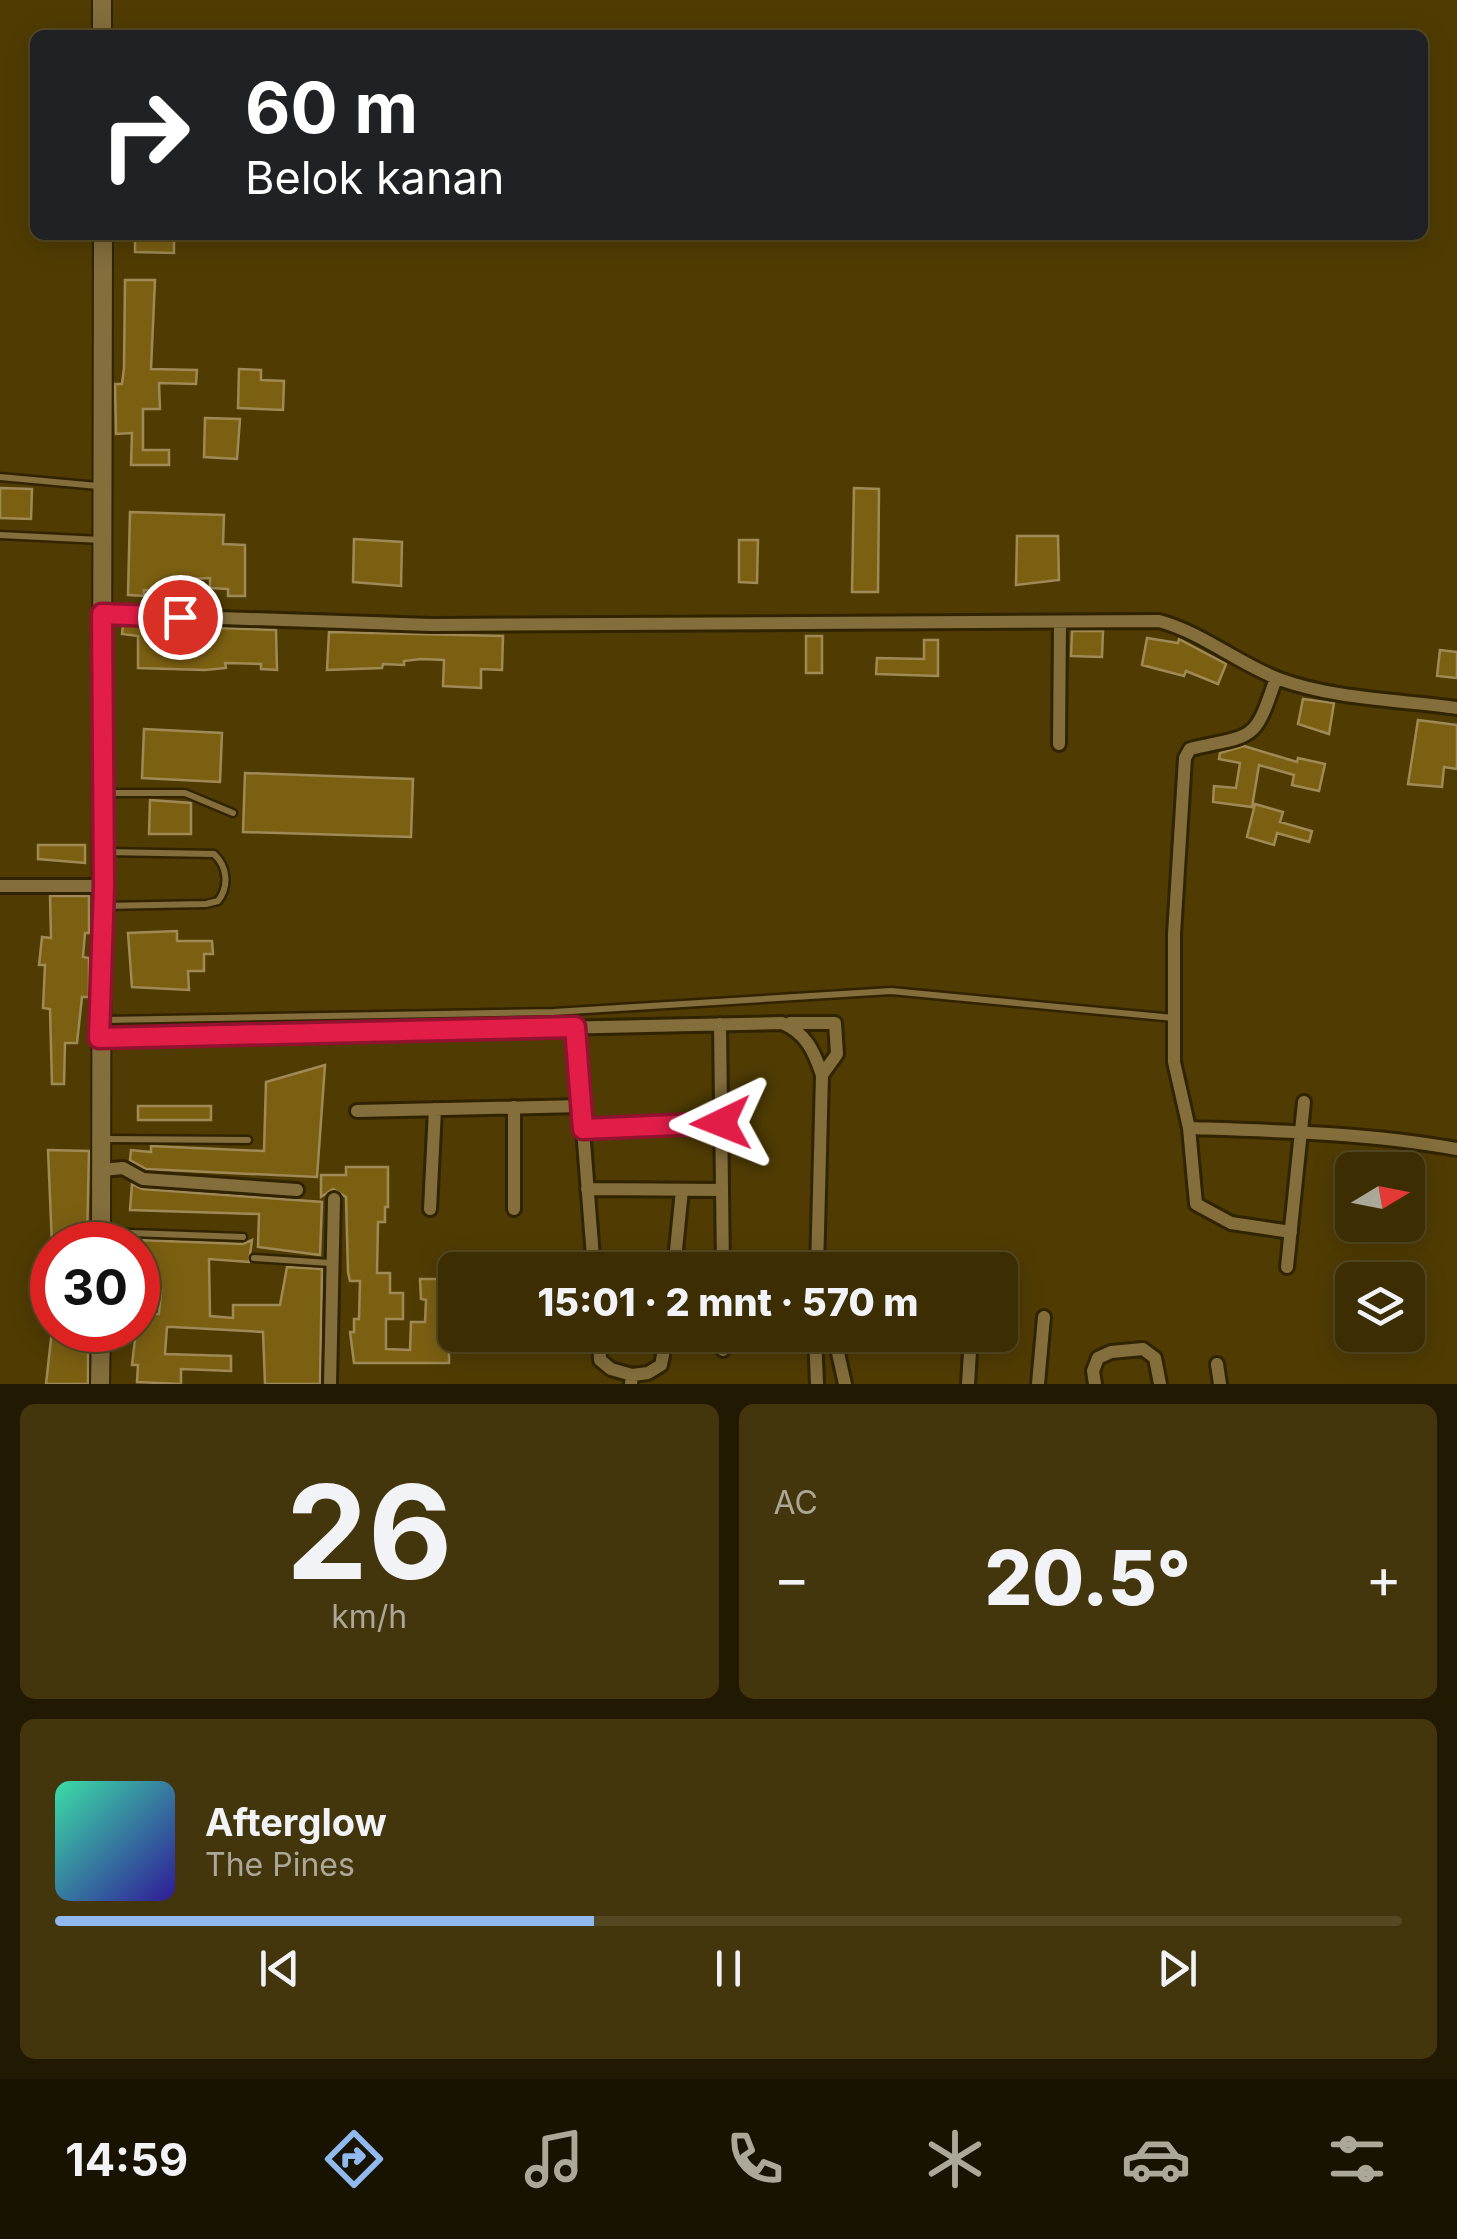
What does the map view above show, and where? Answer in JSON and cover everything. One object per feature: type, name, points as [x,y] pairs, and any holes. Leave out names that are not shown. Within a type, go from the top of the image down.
[{"type":"main road","points":[[102,0],[102,30]]},
{"type":"main road","points":[[101,1222],[103,240]]},
{"type":"main road","points":[[100,1352],[100,1384]]},
{"type":"street","points":[[102,614],[431,625],[1159,621],[1198,635],[1276,678],[1304,687],[1457,708]]},
{"type":"street","points":[[1059,744],[1060,624]]},
{"type":"street","points":[[1276,678],[1256,730],[1243,738],[1190,749],[1184,758],[1174,934],[1174,1062],[1188,1128],[1196,1204],[1231,1223],[1290,1232]]},
{"type":"street","points":[[0,886],[104,886]]},
{"type":"street","points":[[99,1029],[835,1022],[837,1054],[822,1075]]},
{"type":"street","points":[[782,1023],[797,1029],[813,1050],[822,1075],[817,1252]]},
{"type":"street","points":[[720,1024],[723,1252]]},
{"type":"street","points":[[575,1027],[593,1252]]},
{"type":"street","points":[[1287,1268],[1304,1102]]},
{"type":"street","points":[[357,1111],[581,1106]]},
{"type":"street","points":[[514,1107],[514,1209]]},
{"type":"street","points":[[430,1209],[435,1109]]},
{"type":"street","points":[[583,1129],[721,1123]]},
{"type":"street","points":[[1188,1128],[1301,1131],[1457,1149]]},
{"type":"street","points":[[102,1170],[123,1168],[143,1180],[297,1190]]},
{"type":"street","points":[[588,1189],[722,1190]]},
{"type":"street","points":[[676,1252],[682,1190]]},
{"type":"street","points":[[330,1384],[334,1199]]},
{"type":"street","points":[[1038,1384],[1044,1317]]},
{"type":"street","points":[[1096,1384],[1093,1371],[1098,1358],[1111,1352],[1143,1349],[1155,1358],[1160,1384]]},
{"type":"street","points":[[599,1352],[600,1360],[611,1370],[632,1379],[661,1364],[664,1352]]},
{"type":"street","points":[[816,1352],[818,1384]]},
{"type":"street","points":[[838,1352],[845,1384]]},
{"type":"street","points":[[968,1384],[970,1352]]},
{"type":"street","points":[[1217,1364],[1220,1384]]},
{"type":"lane","points":[[0,478],[103,487]]},
{"type":"lane","points":[[0,535],[102,540]]},
{"type":"lane","points":[[103,793],[185,792],[233,813]]},
{"type":"lane","points":[[102,906],[206,904],[218,901],[226,879],[222,862],[214,854],[103,852]]},
{"type":"lane","points":[[99,1029],[554,1012],[891,990],[1174,1018]]},
{"type":"lane","points":[[99,1139],[248,1140]]},
{"type":"lane","points":[[160,1238],[243,1237]]},
{"type":"lane","points":[[254,1258],[330,1263]]},
{"type":"building","points":[[135,240],[174,240],[174,253],[135,252]]},
{"type":"building","points":[[125,280],[155,280],[151,369],[197,370],[196,384],[159,383],[160,409],[143,409],[143,450],[169,450],[169,465],[131,465],[132,433],[116,434],[115,384],[122,384],[124,368]]},
{"type":"building","points":[[239,369],[261,370],[261,380],[284,381],[283,410],[238,408]]},
{"type":"building","points":[[205,418],[240,419],[237,459],[204,457]]},
{"type":"building","points":[[0,488],[32,489],[31,519],[0,518]]},
{"type":"building","points":[[854,488],[879,489],[878,592],[852,592]]},
{"type":"building","points":[[130,512],[224,515],[223,544],[245,545],[245,596],[228,596],[228,589],[210,588],[210,578],[189,579],[187,600],[168,598],[169,591],[144,590],[144,596],[128,595]]},
{"type":"building","points":[[1017,536],[1058,536],[1059,580],[1016,585]]},
{"type":"building","points":[[354,539],[402,542],[401,586],[353,582]]},
{"type":"building","points":[[739,540],[758,540],[757,583],[739,582]]},
{"type":"building","points":[[123,625],[276,630],[277,670],[261,669],[261,664],[225,663],[226,668],[205,670],[138,668],[138,636],[122,634]]},
{"type":"building","points":[[1072,631],[1103,631],[1102,657],[1071,656]]},
{"type":"building","points":[[329,632],[503,636],[502,670],[481,669],[481,688],[443,686],[444,660],[327,670]]},
{"type":"building","points":[[806,636],[822,636],[822,673],[806,673]]},
{"type":"building","points":[[1147,638],[1178,643],[1179,639],[1226,664],[1218,684],[1186,671],[1184,676],[1142,665]]},
{"type":"building","points":[[924,640],[938,640],[938,676],[876,674],[877,658],[924,659]]},
{"type":"building","points":[[1440,650],[1457,652],[1457,678],[1437,676]]},
{"type":"building","points":[[1303,699],[1334,703],[1329,734],[1298,724]]},
{"type":"building","points":[[1418,720],[1457,725],[1457,769],[1444,767],[1442,787],[1408,784]]},
{"type":"building","points":[[144,729],[222,733],[220,782],[142,778]]},
{"type":"building","points":[[1244,746],[1297,762],[1298,758],[1325,764],[1319,791],[1292,785],[1294,775],[1259,765],[1252,807],[1213,802],[1214,786],[1236,788],[1240,763],[1219,759],[1220,753]]},
{"type":"building","points":[[245,773],[413,779],[411,837],[243,832]]},
{"type":"building","points":[[150,800],[191,803],[191,834],[149,834]]},
{"type":"building","points":[[1255,804],[1283,812],[1280,822],[1312,831],[1309,842],[1277,833],[1274,845],[1247,837]]},
{"type":"building","points":[[38,845],[85,845],[85,863],[38,859]]},
{"type":"building","points":[[50,896],[89,896],[89,933],[85,933],[83,957],[89,958],[89,997],[82,997],[77,1043],[65,1043],[64,1084],[52,1084],[50,1009],[43,1008],[45,965],[39,965],[42,937],[51,938]]},
{"type":"building","points":[[177,931],[177,941],[212,941],[213,954],[204,954],[204,971],[188,971],[189,990],[132,987],[128,933]]},
{"type":"building","points":[[325,1065],[317,1177],[146,1169],[130,1160],[131,1150],[151,1152],[151,1146],[264,1151],[266,1082]]},
{"type":"building","points":[[138,1106],[211,1106],[211,1120],[138,1120]]},
{"type":"building","points":[[48,1150],[89,1151],[87,1222],[51,1222]]},
{"type":"building","points":[[346,1167],[388,1167],[388,1207],[385,1222],[378,1222],[377,1273],[390,1273],[390,1293],[403,1293],[403,1319],[386,1319],[386,1349],[410,1350],[411,1322],[425,1322],[426,1300],[421,1299],[420,1279],[438,1279],[438,1352],[449,1352],[449,1363],[354,1363],[350,1332],[354,1332],[354,1319],[359,1319],[360,1281],[350,1281],[348,1272],[346,1197],[333,1189],[321,1197],[321,1175],[346,1175]]},
{"type":"building","points":[[132,1184],[142,1189],[322,1202],[320,1255],[258,1247],[259,1214],[130,1210]]},
{"type":"building","points":[[252,1240],[249,1262],[209,1259],[210,1316],[233,1318],[233,1305],[280,1305],[287,1267],[322,1269],[320,1384],[265,1384],[263,1332],[173,1327],[167,1327],[165,1354],[231,1356],[231,1371],[181,1369],[181,1384],[137,1382],[134,1352],[160,1352],[160,1241],[243,1244]]},
{"type":"building","points":[[50,1352],[88,1352],[88,1384],[46,1384]]},
{"type":"route","points":[[180,617],[102,614],[104,886],[99,1038],[575,1027],[583,1129],[721,1123]]}]
